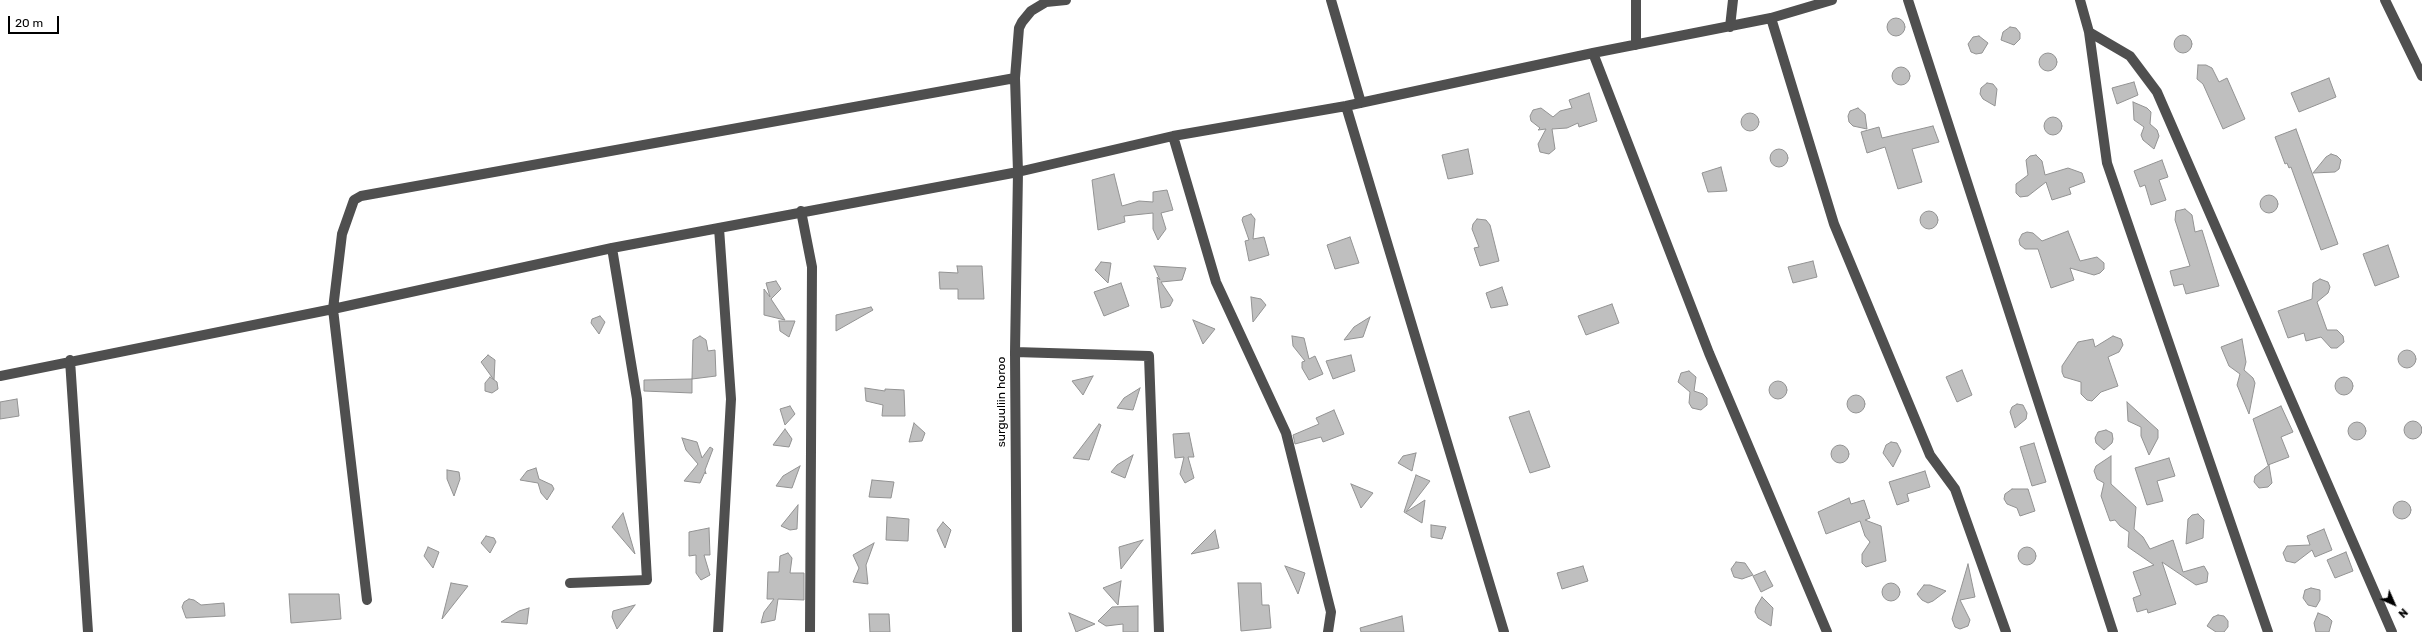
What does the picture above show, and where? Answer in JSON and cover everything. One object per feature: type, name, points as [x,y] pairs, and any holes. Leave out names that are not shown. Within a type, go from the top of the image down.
[{"type":"street","name":"surguuliin horoo","points":[[1017,632],[1015,352],[1018,172],[1014,78],[1019,28],[1022,22],[1031,11],[1046,2],[1066,0]]},
{"type":"street","points":[[1331,0],[1361,103]]},
{"type":"street","points":[[1636,0],[1636,45]]},
{"type":"street","points":[[1730,27],[1733,0]]},
{"type":"street","points":[[0,376],[70,360],[333,309],[612,248],[1018,172],[1173,136],[1361,103],[1593,53],[1730,27],[1771,18],[1832,0]]},
{"type":"street","points":[[1908,0],[2114,632]]},
{"type":"street","points":[[2080,0],[2089,32],[2107,163],[2268,632]]},
{"type":"street","points":[[2385,0],[2422,76]]},
{"type":"street","points":[[1771,18],[1834,224],[1930,456],[1955,489],[2006,632]]},
{"type":"street","points":[[2089,32],[2130,56],[2157,92],[2392,632]]},
{"type":"street","points":[[1593,53],[1709,353],[1827,632]]},
{"type":"street","points":[[368,600],[333,309],[342,234],[354,200],[361,196],[1014,78]]},
{"type":"street","points":[[1346,106],[1504,632]]},
{"type":"street","points":[[1173,136],[1216,282],[1286,434],[1331,612],[1328,632]]},
{"type":"street","points":[[801,212],[812,267],[810,632]]},
{"type":"street","points":[[718,228],[731,399],[718,632]]},
{"type":"street","points":[[570,583],[647,580],[636,399],[612,248]]},
{"type":"street","points":[[1015,352],[1149,356],[1159,632]]},
{"type":"street","points":[[70,360],[88,632]]},
{"type":"building","points":[[1896,18],[1902,21],[1905,27],[1902,33],[1896,36],[1890,33],[1887,27],[1890,21]]},
{"type":"building","points":[[2010,27],[2016,28],[2020,33],[2020,39],[2014,45],[2001,40],[2003,32]]},
{"type":"building","points":[[2183,35],[2189,38],[2192,44],[2189,50],[2183,53],[2177,50],[2174,44],[2177,38]]},
{"type":"building","points":[[1979,36],[1988,43],[1982,53],[1976,54],[1971,52],[1968,44],[1973,37]]},
{"type":"building","points":[[2048,53],[2054,56],[2057,62],[2054,68],[2048,71],[2042,68],[2039,62],[2042,56]]},
{"type":"building","points":[[2198,65],[2206,65],[2212,68],[2219,82],[2227,78],[2245,119],[2223,129],[2203,84],[2197,79]]},
{"type":"building","points":[[1901,67],[1907,70],[1910,76],[1907,82],[1901,85],[1895,82],[1892,76],[1895,70]]},
{"type":"building","points":[[2329,78],[2336,97],[2299,112],[2291,93]]},
{"type":"building","points":[[2134,82],[2138,95],[2117,104],[2112,88]]},
{"type":"building","points":[[1987,83],[1993,84],[1997,89],[1995,106],[1983,99],[1980,94],[1981,88]]},
{"type":"building","points":[[1589,93],[1597,121],[1579,127],[1578,123],[1567,128],[1552,129],[1555,149],[1549,154],[1540,152],[1538,144],[1546,129],[1538,130],[1540,128],[1531,121],[1530,116],[1533,110],[1541,108],[1553,117],[1560,111],[1572,108],[1569,100]]},
{"type":"building","points":[[2133,102],[2147,108],[2151,112],[2150,124],[2157,130],[2159,136],[2154,149],[2143,140],[2141,135],[2144,127],[2134,120]]},
{"type":"building","points":[[1858,108],[1865,114],[1867,129],[1853,126],[1849,122],[1848,116],[1850,111]]},
{"type":"building","points":[[1750,113],[1756,116],[1759,122],[1756,128],[1750,131],[1744,128],[1741,122],[1744,116]]},
{"type":"building","points":[[2053,117],[2059,120],[2062,126],[2059,132],[2053,135],[2047,132],[2044,126],[2047,120]]},
{"type":"building","points":[[1933,126],[1939,142],[1912,149],[1922,182],[1898,189],[1885,147],[1867,153],[1861,132],[1879,127],[1882,138]]},
{"type":"building","points":[[2296,129],[2338,244],[2321,250],[2291,167],[2289,168],[2287,163],[2285,164],[2275,137]]},
{"type":"building","points":[[1468,149],[1473,174],[1448,179],[1442,155]]},
{"type":"building","points":[[1779,149],[1785,152],[1788,158],[1785,164],[1779,167],[1773,164],[1770,158],[1773,152]]},
{"type":"building","points":[[2331,154],[2337,156],[2341,160],[2339,169],[2335,172],[2313,173],[2326,157]]},
{"type":"building","points":[[2036,155],[2042,161],[2045,175],[2068,168],[2082,173],[2085,182],[2069,188],[2071,194],[2052,200],[2046,182],[2028,196],[2020,197],[2016,193],[2016,184],[2028,175],[2026,160],[2030,156]]},
{"type":"building","points":[[2162,160],[2168,177],[2159,180],[2166,200],[2151,205],[2145,185],[2140,187],[2134,171]]},
{"type":"building","points":[[1721,167],[1727,191],[1708,192],[1702,173]]},
{"type":"building","points":[[1114,174],[1122,206],[1139,201],[1153,202],[1153,192],[1167,190],[1173,210],[1161,213],[1166,229],[1158,240],[1153,229],[1153,213],[1124,216],[1125,222],[1098,230],[1092,180]]},
{"type":"building","points":[[2269,195],[2275,198],[2278,204],[2275,210],[2269,213],[2263,210],[2260,204],[2263,198]]},
{"type":"building","points":[[2185,209],[2192,215],[2195,232],[2202,230],[2219,286],[2186,294],[2183,284],[2174,286],[2170,271],[2190,266],[2175,220],[2176,211]]},
{"type":"building","points":[[1929,211],[1935,214],[1938,220],[1935,226],[1929,229],[1923,226],[1920,220],[1923,214]]},
{"type":"building","points":[[1251,214],[1255,219],[1253,239],[1264,237],[1269,255],[1249,261],[1245,241],[1249,240],[1242,220],[1243,217]]},
{"type":"building","points":[[1477,219],[1486,220],[1490,225],[1499,261],[1480,266],[1474,248],[1479,247],[1472,229],[1473,224]]},
{"type":"building","points":[[2068,231],[2080,261],[2097,257],[2104,263],[2104,269],[2100,273],[2094,275],[2070,268],[2074,280],[2051,288],[2038,249],[2025,249],[2020,245],[2019,240],[2022,234],[2027,232],[2033,233],[2042,241]]},
{"type":"building","points":[[1350,237],[1359,263],[1335,269],[1327,245]]},
{"type":"building","points":[[2388,245],[2399,277],[2375,286],[2363,254]]},
{"type":"building","points":[[1813,261],[1817,277],[1793,283],[1788,267]]},
{"type":"building","points":[[1101,262],[1111,263],[1108,283],[1095,270]]},
{"type":"building","points":[[957,266],[982,266],[984,299],[958,299],[958,289],[940,289],[939,272],[958,273]]},
{"type":"building","points":[[1154,266],[1186,268],[1182,280],[1161,282],[1173,300],[1170,306],[1161,308],[1157,277],[1160,280]]},
{"type":"building","points":[[2320,279],[2328,282],[2330,287],[2328,293],[2317,302],[2327,330],[2337,330],[2343,336],[2344,342],[2337,348],[2331,348],[2321,337],[2306,341],[2304,333],[2288,338],[2278,311],[2312,299],[2313,283]]},
{"type":"building","points":[[776,281],[781,289],[771,299],[785,320],[764,315],[764,289],[770,297],[766,283]]},
{"type":"building","points":[[1121,283],[1129,306],[1104,316],[1094,292]]},
{"type":"building","points":[[1502,287],[1508,305],[1491,308],[1486,293]]},
{"type":"building","points":[[1251,297],[1261,299],[1266,305],[1253,322]]},
{"type":"building","points":[[1612,304],[1619,323],[1586,335],[1578,316]]},
{"type":"building","points":[[871,307],[873,310],[836,331],[836,315]]},
{"type":"building","points":[[600,316],[605,322],[599,334],[591,323],[592,319]]},
{"type":"building","points":[[1370,317],[1363,337],[1344,340],[1354,327]]},
{"type":"building","points":[[1193,320],[1215,329],[1203,344]]},
{"type":"building","points":[[779,321],[795,321],[789,337],[780,331]]},
{"type":"building","points":[[700,336],[706,340],[708,351],[715,350],[716,376],[692,379],[693,340]]},
{"type":"building","points":[[1292,336],[1304,338],[1309,359],[1315,356],[1323,374],[1309,380],[1302,368],[1302,362],[1305,361],[1293,346]]},
{"type":"building","points":[[2113,336],[2121,339],[2123,345],[2119,352],[2108,357],[2118,386],[2101,392],[2092,401],[2087,400],[2081,394],[2081,382],[2064,377],[2062,366],[2078,342],[2093,339],[2095,347]]},
{"type":"building","points":[[2242,339],[2246,362],[2244,370],[2253,378],[2255,383],[2249,414],[2237,385],[2240,374],[2229,366],[2221,347]]},
{"type":"building","points":[[2407,350],[2413,353],[2416,359],[2413,365],[2407,368],[2401,365],[2398,359],[2401,353]]},
{"type":"building","points":[[488,355],[495,360],[494,380],[481,362]]},
{"type":"building","points":[[1351,355],[1355,371],[1333,379],[1326,361]]},
{"type":"building","points":[[1962,370],[1972,395],[1957,402],[1946,377]]},
{"type":"building","points":[[1689,371],[1696,377],[1694,391],[1703,394],[1707,398],[1707,405],[1701,410],[1692,408],[1689,403],[1690,392],[1678,382],[1681,373]]},
{"type":"building","points":[[1093,376],[1083,395],[1072,381]]},
{"type":"building","points":[[490,377],[497,382],[498,389],[492,393],[485,391],[485,383]]},
{"type":"building","points":[[2344,377],[2350,380],[2353,386],[2350,392],[2344,395],[2338,392],[2335,386],[2338,380]]},
{"type":"building","points":[[692,379],[692,393],[644,391],[644,380]]},
{"type":"building","points":[[1778,381],[1784,384],[1787,390],[1784,396],[1778,399],[1772,396],[1769,390],[1772,384]]},
{"type":"building","points":[[865,388],[885,391],[885,389],[904,390],[905,416],[882,416],[883,405],[866,401]]},
{"type":"building","points":[[1140,388],[1133,410],[1117,408],[1124,398]]},
{"type":"building","points":[[1856,395],[1862,398],[1865,404],[1862,410],[1856,413],[1850,410],[1847,404],[1850,398]]},
{"type":"building","points":[[17,399],[19,416],[0,419],[0,402]]},
{"type":"building","points":[[2127,402],[2158,430],[2158,438],[2149,455],[2141,436],[2141,427],[2128,421]]},
{"type":"building","points":[[2017,404],[2023,405],[2027,413],[2026,419],[2015,428],[2010,412],[2012,407]]},
{"type":"building","points":[[790,406],[795,414],[785,425],[780,409]]},
{"type":"building","points":[[2281,406],[2293,432],[2281,437],[2289,457],[2268,465],[2253,419]]},
{"type":"building","points":[[1334,410],[1344,434],[1323,442],[1321,437],[1295,444],[1293,435],[1319,424],[1316,418]]},
{"type":"building","points":[[1529,411],[1550,467],[1530,473],[1509,417]]},
{"type":"building","points":[[2413,421],[2419,424],[2422,430],[2419,436],[2413,439],[2407,436],[2404,430],[2407,424]]},
{"type":"building","points":[[2357,422],[2363,425],[2366,431],[2363,437],[2357,440],[2351,437],[2348,431],[2351,425]]},
{"type":"building","points":[[914,423],[925,433],[922,441],[909,442]]},
{"type":"building","points":[[1099,424],[1101,425],[1089,460],[1073,458]]},
{"type":"building","points":[[785,429],[792,439],[789,447],[773,445]]},
{"type":"building","points":[[2106,430],[2112,433],[2113,439],[2112,443],[2104,450],[2096,443],[2095,438],[2098,432]]},
{"type":"building","points":[[1189,433],[1194,457],[1188,457],[1194,478],[1185,483],[1180,474],[1184,457],[1175,458],[1173,434]]},
{"type":"building","points":[[682,438],[697,442],[702,458],[710,447],[713,449],[705,470],[706,474],[705,472],[700,483],[684,481],[698,464],[686,450]]},
{"type":"building","points":[[1891,442],[1897,443],[1901,451],[1893,467],[1883,453],[1886,445]]},
{"type":"building","points":[[2034,443],[2046,482],[2032,486],[2020,447]]},
{"type":"building","points":[[1840,445],[1846,448],[1849,454],[1846,460],[1840,463],[1834,460],[1831,454],[1834,448]]},
{"type":"building","points":[[1416,453],[1412,471],[1398,463],[1403,456]]},
{"type":"building","points":[[1133,455],[1125,478],[1111,472],[1117,465]]},
{"type":"building","points":[[2111,456],[2111,484],[2136,507],[2134,529],[2143,537],[2150,549],[2173,540],[2183,572],[2204,566],[2208,573],[2207,582],[2196,585],[2162,562],[2176,604],[2148,613],[2147,609],[2137,612],[2133,598],[2141,595],[2133,572],[2154,565],[2128,547],[2129,532],[2120,526],[2115,520],[2110,521],[2101,496],[2104,483],[2097,479],[2094,471],[2096,466]]},
{"type":"building","points":[[2169,458],[2175,476],[2157,481],[2163,501],[2147,505],[2135,468]]},
{"type":"building","points":[[2269,465],[2272,483],[2268,487],[2259,488],[2254,482],[2255,476]]},
{"type":"building","points":[[800,466],[792,488],[776,486],[783,476]]},
{"type":"building","points":[[536,468],[539,479],[552,485],[554,489],[547,500],[541,493],[538,483],[520,480],[527,471]]},
{"type":"building","points":[[447,470],[459,472],[460,479],[454,496],[447,479]]},
{"type":"building","points":[[1925,471],[1930,487],[1907,494],[1909,501],[1897,505],[1889,482]]},
{"type":"building","points":[[1416,475],[1430,481],[1406,512],[1425,500],[1422,523],[1404,512]]},
{"type":"building","points":[[872,480],[894,482],[891,498],[869,497]]},
{"type":"building","points":[[1351,484],[1373,493],[1361,508]]},
{"type":"building","points":[[2012,489],[2028,489],[2035,511],[2020,516],[2017,508],[2007,504],[2004,499],[2005,494]]},
{"type":"building","points":[[1849,498],[1851,504],[1864,500],[1870,518],[1865,520],[1881,526],[1886,561],[1866,567],[1862,563],[1862,554],[1870,542],[1865,536],[1860,521],[1826,534],[1818,512]]},
{"type":"building","points":[[2402,501],[2408,504],[2411,510],[2408,516],[2402,519],[2396,516],[2393,510],[2396,504]]},
{"type":"building","points":[[798,505],[797,529],[790,530],[781,526]]},
{"type":"building","points":[[623,513],[635,554],[612,527]]},
{"type":"building","points":[[2198,514],[2204,520],[2203,538],[2186,544],[2188,519],[2192,515]]},
{"type":"building","points":[[887,517],[909,519],[908,541],[886,540]]},
{"type":"building","points":[[943,522],[951,530],[945,548],[937,530]]},
{"type":"building","points":[[1431,525],[1446,527],[1442,539],[1431,537]]},
{"type":"building","points":[[709,528],[710,555],[704,555],[710,575],[701,580],[696,573],[696,555],[689,556],[689,532]]},
{"type":"building","points":[[2324,529],[2332,550],[2315,557],[2312,550],[2295,563],[2286,561],[2283,553],[2287,546],[2310,545],[2307,536]]},
{"type":"building","points":[[1215,530],[1219,548],[1191,554]]},
{"type":"building","points":[[486,536],[494,538],[496,542],[490,553],[481,543]]},
{"type":"building","points":[[1143,540],[1121,569],[1119,547]]},
{"type":"building","points":[[874,543],[866,565],[868,584],[853,582],[859,568],[853,555]]},
{"type":"building","points":[[428,547],[439,552],[433,568],[424,556]]},
{"type":"building","points":[[2027,547],[2033,550],[2036,556],[2033,562],[2027,565],[2021,562],[2018,556],[2021,550]]},
{"type":"building","points":[[2346,552],[2353,571],[2335,578],[2327,560]]},
{"type":"building","points":[[788,553],[792,558],[790,573],[804,573],[804,600],[778,599],[775,620],[761,623],[764,612],[774,599],[767,599],[768,572],[779,572],[780,556]]},
{"type":"building","points":[[1736,562],[1745,563],[1753,575],[1742,579],[1734,577],[1731,569]]},
{"type":"building","points":[[1968,564],[1975,597],[1960,600],[1970,620],[1968,626],[1960,629],[1955,627],[1952,619]]},
{"type":"building","points":[[1285,566],[1305,573],[1298,594]]},
{"type":"building","points":[[1583,566],[1588,581],[1562,589],[1557,573]]},
{"type":"building","points":[[1765,571],[1773,586],[1761,592],[1753,576]]},
{"type":"building","points":[[1121,581],[1118,605],[1103,588]]},
{"type":"building","points":[[451,583],[468,586],[442,619]]},
{"type":"building","points":[[1238,583],[1261,583],[1262,605],[1269,605],[1271,628],[1241,631]]},
{"type":"building","points":[[1891,583],[1897,586],[1900,592],[1897,598],[1891,601],[1885,598],[1882,592],[1885,586]]},
{"type":"building","points":[[1924,585],[1930,585],[1946,591],[1928,603],[1922,600],[1917,594]]},
{"type":"building","points":[[2311,588],[2320,590],[2320,600],[2316,607],[2308,605],[2303,598],[2305,590]]},
{"type":"building","points":[[289,594],[339,594],[341,619],[291,623]]},
{"type":"building","points":[[1762,597],[1773,608],[1771,626],[1758,618],[1755,612],[1756,607]]},
{"type":"building","points":[[189,599],[194,600],[201,605],[224,603],[225,616],[186,618],[182,607],[184,602]]},
{"type":"building","points":[[635,605],[617,629],[612,617],[613,611]]},
{"type":"building","points":[[1138,606],[1138,632],[1123,632],[1123,624],[1106,626],[1098,621],[1112,607]]},
{"type":"building","points":[[529,608],[527,624],[501,622],[519,611]]},
{"type":"building","points":[[1069,613],[1095,624],[1076,632]]},
{"type":"building","points":[[2318,613],[2328,617],[2332,621],[2329,632],[2316,632],[2314,623]]},
{"type":"building","points":[[869,614],[889,614],[890,632],[870,632]]},
{"type":"building","points":[[2218,615],[2224,616],[2228,621],[2228,627],[2224,632],[2216,632],[2207,626],[2213,617]]},
{"type":"building","points":[[1402,616],[1404,632],[1361,632],[1360,628]]}]
